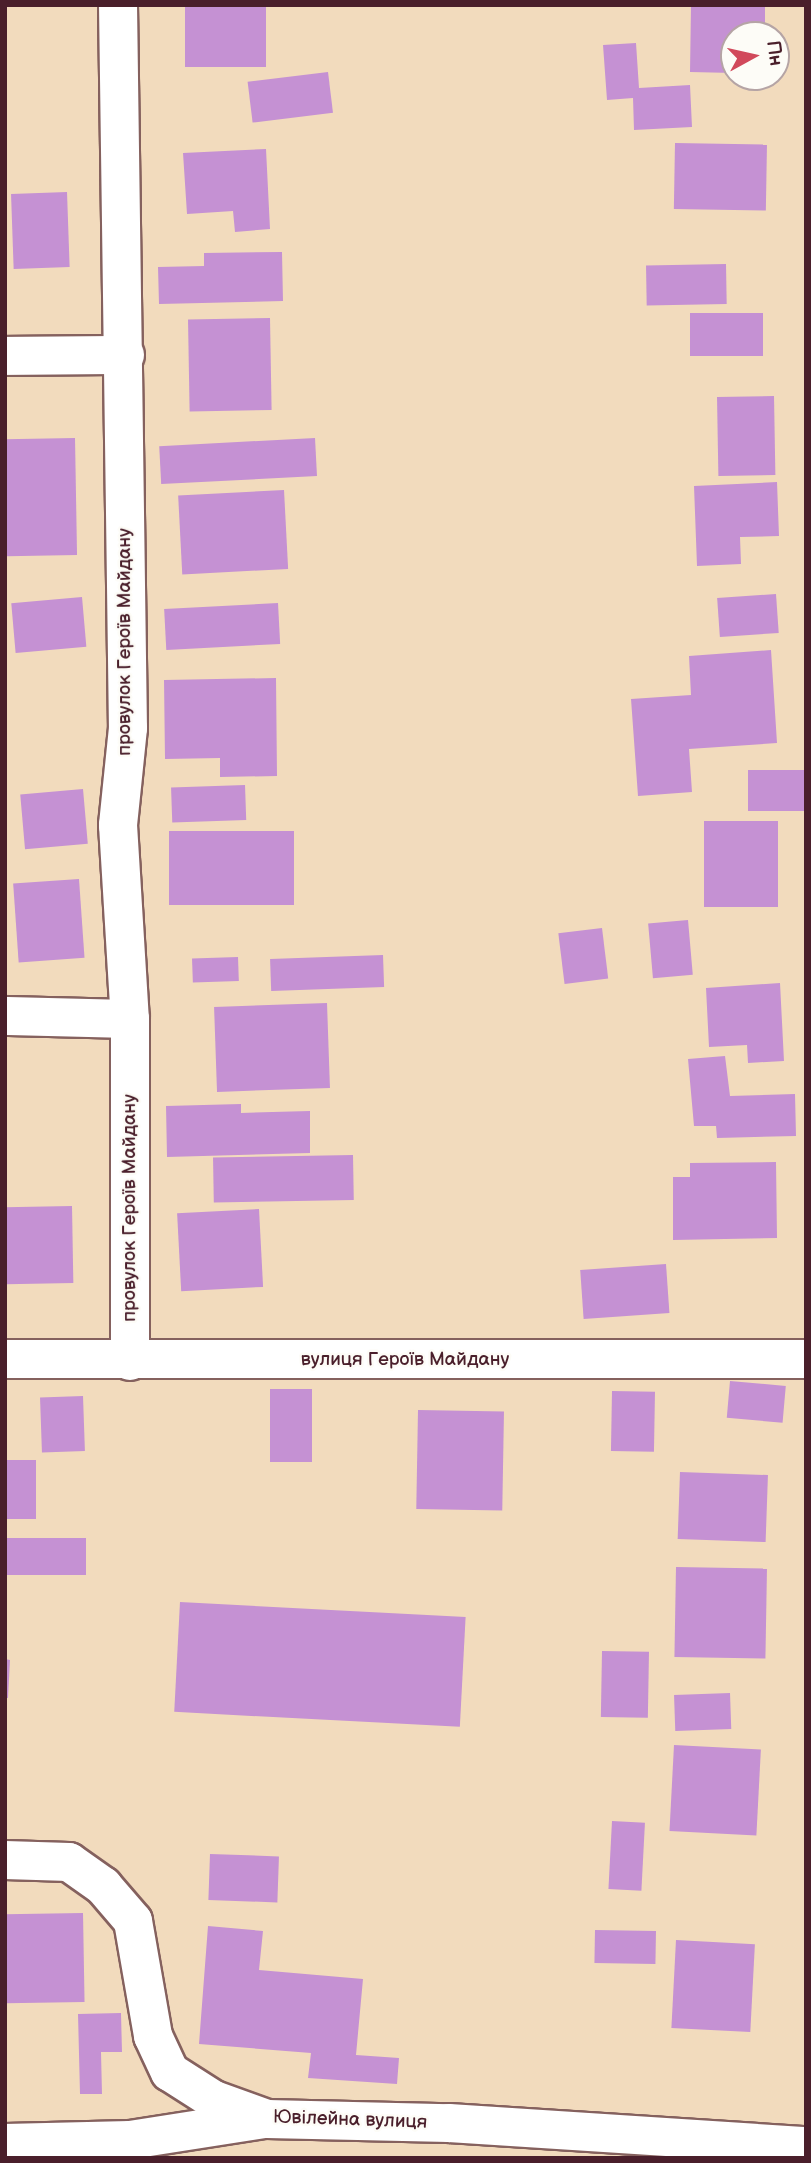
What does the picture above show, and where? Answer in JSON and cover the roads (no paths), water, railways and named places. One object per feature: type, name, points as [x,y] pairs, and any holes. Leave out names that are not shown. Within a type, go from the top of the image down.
[{"type":"street","name":"провулок Героїв Майдану","points":[[118,5],[125,355],[128,727],[118,825],[130,1018],[130,1361]]},
{"type":"street","points":[[5,356],[125,355]]},
{"type":"street","points":[[5,1016],[130,1018]]},
{"type":"street","name":"вулиця Героїв Майдану","points":[[5,1359],[806,1359]]},
{"type":"street","name":"Ювілейна вулиця","points":[[5,1860],[69,1862],[103,1886],[133,1921],[153,2036],[170,2072],[214,2100],[267,2119],[449,2123],[806,2146]]},
{"type":"street","points":[[5,2143],[130,2140],[267,2119]]}]
